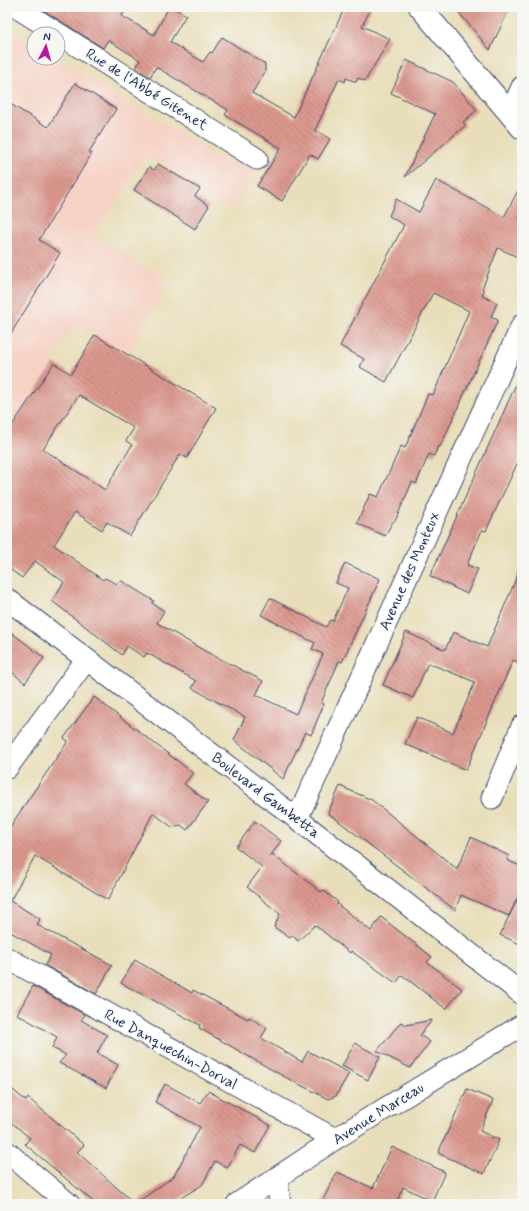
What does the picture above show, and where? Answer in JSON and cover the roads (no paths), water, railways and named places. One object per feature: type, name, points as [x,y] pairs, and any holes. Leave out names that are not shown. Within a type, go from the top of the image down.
[{"type":"street","name":"Rue de l'Abbé Gitenet","points":[[16,7],[257,159]]},
{"type":"street","points":[[420,7],[516,121]]},
{"type":"street","points":[[516,121],[522,87]]},
{"type":"street","name":"Avenue des Monteux","points":[[297,819],[522,325]]},
{"type":"street","name":"Boulevard Gambetta","points":[[7,599],[297,819],[522,994]]},
{"type":"street","points":[[7,768],[86,660]]},
{"type":"street","points":[[492,798],[522,726]]},
{"type":"street","name":"Rue Danquechin-Dorval","points":[[7,958],[335,1139]]},
{"type":"street","name":"Avenue Marceau","points":[[237,1204],[335,1139],[522,1025]]},
{"type":"street","points":[[7,1152],[69,1204]]},
{"type":"street","points":[[277,1178],[280,1204]]}]
